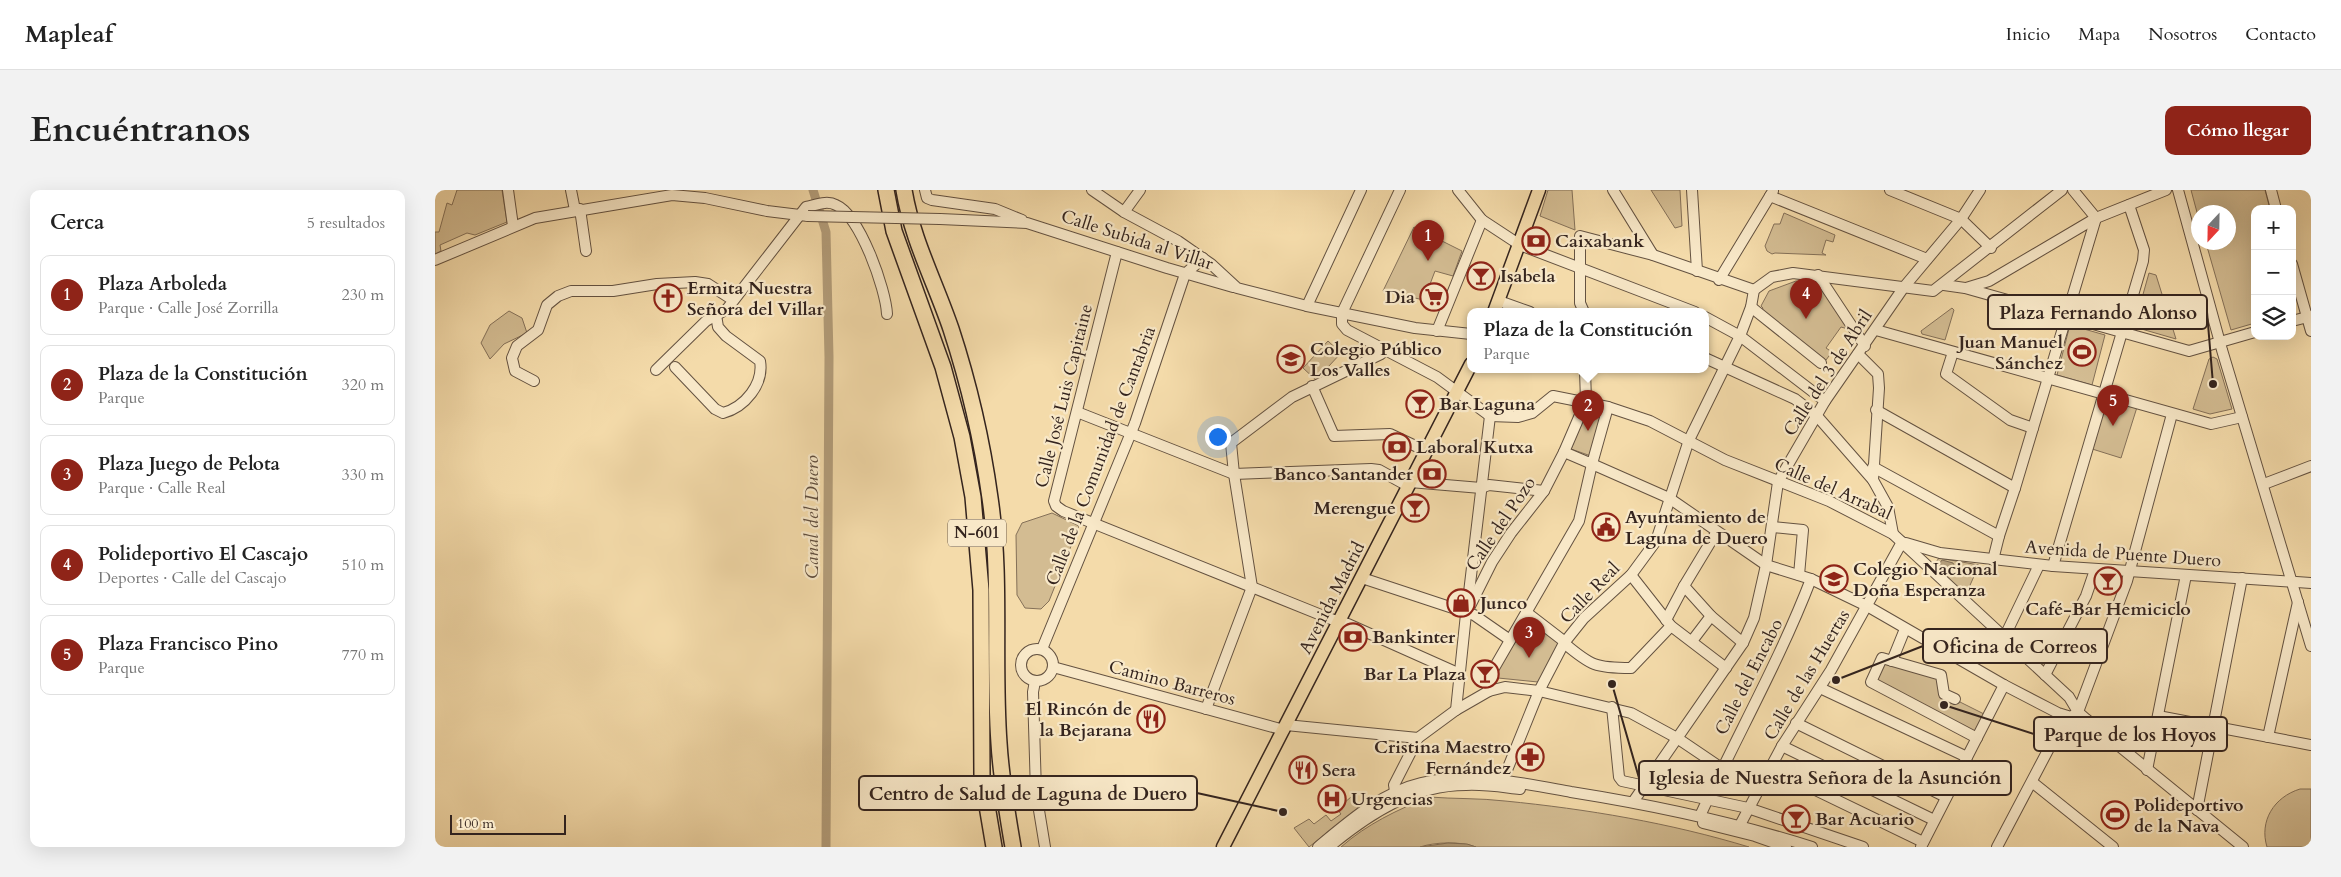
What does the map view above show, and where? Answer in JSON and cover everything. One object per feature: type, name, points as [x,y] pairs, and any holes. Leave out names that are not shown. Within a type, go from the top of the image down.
[{"type":"highway","name":"N-601","points":[[886,190],[894,231],[943,367],[962,437],[973,497],[981,590],[982,776],[994,847]]},
{"type":"highway","name":"N-601","points":[[904,190],[913,231],[950,328],[965,374],[981,441],[991,500],[996,560],[999,742],[1005,800],[1013,847]]},
{"type":"main road","points":[[1497,306],[1539,190]]},
{"type":"main road","name":"Avenida Madrid","points":[[1223,847],[1467,372]]},
{"type":"street","points":[[508,190],[513,226]]},
{"type":"street","points":[[571,190],[586,250]]},
{"type":"street","points":[[1092,190],[1124,212],[1178,241],[1203,258],[1237,288]]},
{"type":"street","points":[[1124,212],[1140,190]]},
{"type":"street","points":[[1307,306],[1361,190]]},
{"type":"street","points":[[1400,190],[1342,312],[1341,324],[1347,330],[1385,348],[1437,377],[1490,416],[1481,488],[1474,587],[1467,614],[1456,710]]},
{"type":"street","points":[[1458,190],[1482,220],[1520,245],[1685,308]]},
{"type":"street","points":[[1613,190],[1653,255]]},
{"type":"street","points":[[1692,190],[1697,271]]},
{"type":"street","points":[[1890,190],[1961,219],[1991,248]]},
{"type":"street","name":"Calle del 3 de Abril","points":[[1633,802],[1743,644],[1753,618],[1766,566],[1778,482],[1825,401],[1904,287],[1961,219],[1979,190]]},
{"type":"street","points":[[1582,308],[1580,303],[1579,236],[1653,255],[1719,280],[1754,290],[1762,283],[1778,276],[1793,273],[1933,291],[1991,248],[2062,190]]},
{"type":"street","points":[[2073,190],[2096,218]]},
{"type":"street","points":[[1965,288],[1989,280],[2096,218],[2166,190]]},
{"type":"street","points":[[2178,190],[2220,342],[2311,646]]},
{"type":"street","points":[[2271,190],[2275,205]]},
{"type":"street","points":[[1719,280],[1772,193],[1927,258]]},
{"type":"street","name":"Calle Subida al Villar","points":[[926,194],[995,209],[1027,222],[1117,252],[1185,274],[1237,288],[1307,306],[1437,331],[1467,334]]},
{"type":"street","name":"Calle Subida al Villar","points":[[435,260],[535,218],[672,195],[705,198],[767,211],[1027,222]]},
{"type":"street","points":[[656,370],[706,321],[727,308],[804,213],[825,202],[838,205],[857,226],[869,250],[879,279],[886,302],[887,314]]},
{"type":"street","points":[[2053,566],[2143,261],[2144,250],[2129,204]]},
{"type":"street","points":[[1993,560],[2096,218]]},
{"type":"street","points":[[1437,331],[1482,220]]},
{"type":"street","name":"Calle José Luis Capitaine","points":[[1117,252],[1055,501],[1059,509],[1339,621],[1460,674]]},
{"type":"street","points":[[1185,274],[1203,258]]},
{"type":"street","name":"Calle de la Comunidad de Cantabria","points":[[1043,649],[1131,434],[1185,274]]},
{"type":"street","points":[[1818,275],[1861,350],[1878,374],[1879,388],[1876,410],[1873,480]]},
{"type":"street","points":[[2296,276],[2309,317],[2311,331]]},
{"type":"street","points":[[534,381],[515,371],[512,358],[517,346],[538,330],[547,305],[558,296],[571,291],[621,291],[657,284],[695,282],[708,284],[733,300]]},
{"type":"street","points":[[1944,284],[1965,288],[2189,351],[2251,333]]},
{"type":"street","name":"Calle Real","points":[[1503,780],[1539,691],[1565,643],[1584,618],[1631,575],[1656,541],[1689,440],[1740,336],[1751,307],[1754,290]]},
{"type":"street","points":[[1751,307],[1821,362]]},
{"type":"street","points":[[675,367],[715,408],[723,413],[730,412],[747,399],[759,378],[760,361],[726,336],[717,326],[716,315]]},
{"type":"street","points":[[2296,320],[2309,317]]},
{"type":"street","points":[[1709,318],[1740,336],[1825,401]]},
{"type":"street","points":[[1876,330],[2211,424],[2242,417]]},
{"type":"street","points":[[1205,709],[1253,587],[1234,474],[1231,443],[1292,397],[1381,354],[1385,348]]},
{"type":"street","points":[[1953,352],[1946,374],[2010,420],[2033,428]]},
{"type":"street","points":[[1709,360],[1795,399],[1817,416],[1873,480],[1888,507],[1893,534]]},
{"type":"street","points":[[1585,373],[1586,401]]},
{"type":"street","points":[[1312,386],[1334,436],[1390,434],[1426,451]]},
{"type":"street","name":"Calle del Arrabal","points":[[1490,416],[1518,416],[1532,412],[1553,396],[1586,401],[1608,407],[1650,421],[1725,460],[1829,501],[1893,534],[1924,561],[2003,638],[2069,697],[2078,712],[2243,847]]},
{"type":"street","name":"Calle del Pozo","points":[[1474,587],[1511,533],[1544,491],[1564,452],[1586,401]]},
{"type":"street","points":[[1489,691],[1486,682],[1579,521],[1608,407]]},
{"type":"street","points":[[1876,410],[2015,488]]},
{"type":"street","points":[[1077,412],[1234,474],[1371,469],[1379,470],[1409,484],[1481,488],[1489,485],[1544,491]]},
{"type":"street","points":[[1564,452],[1669,498],[1766,566],[1811,579],[1867,606],[2004,685],[2066,716],[2075,716],[2129,572],[2172,414]]},
{"type":"street","points":[[2263,484],[2311,466]]},
{"type":"street","points":[[1873,467],[1999,536]]},
{"type":"street","points":[[1773,527],[1803,530],[1799,575]]},
{"type":"street","points":[[1525,612],[1586,662],[1607,668],[1631,668],[1668,623],[1684,586],[1716,532]]},
{"type":"street","name":"Avenida de Puente Duero","points":[[1902,542],[1934,551],[2039,565],[2311,583]]},
{"type":"street","name":"Calle de las Huertas","points":[[1740,825],[1770,768],[1796,723],[1820,688],[1902,542]]},
{"type":"street","points":[[1924,561],[1934,551]]},
{"type":"street","points":[[2003,638],[2039,565]]},
{"type":"street","points":[[2045,675],[2086,596],[2095,570]]},
{"type":"street","points":[[1631,575],[1668,623],[1726,668]]},
{"type":"street","points":[[2147,770],[2186,575]]},
{"type":"street","points":[[1362,578],[1474,616],[1510,640]]},
{"type":"street","points":[[2197,810],[2242,578]]},
{"type":"street","name":"Calle del Encabo","points":[[1700,816],[1722,767],[1793,626],[1811,579]]},
{"type":"street","points":[[1684,586],[1711,616],[1743,644]]},
{"type":"street","points":[[2268,737],[2298,601]]},
{"type":"street","points":[[1692,641],[1711,616]]},
{"type":"street","points":[[1892,661],[1905,629]]},
{"type":"street","points":[[1043,649],[1051,656],[1053,667],[1049,676],[1035,681],[1026,677],[1021,662],[1029,650],[1043,649]]},
{"type":"street","points":[[1955,699],[1944,694],[1941,675],[1882,658],[1871,682],[1977,738]]},
{"type":"street","name":"Camino Barreros","points":[[1053,667],[1205,709],[1285,727],[1418,738]]},
{"type":"street","points":[[1035,681],[1033,692],[1036,792],[1045,847]]},
{"type":"street","points":[[1770,768],[1922,845],[2004,685]]},
{"type":"street","points":[[1396,797],[1394,785],[1418,738],[1456,710],[1489,691],[1505,687],[1539,691],[1631,713],[1677,738],[1757,792]]},
{"type":"street","points":[[1820,688],[1967,757]]},
{"type":"street","points":[[1612,707],[1619,777],[1623,781],[1643,787],[1748,808],[1863,847]]},
{"type":"street","points":[[2001,846],[2066,716]]},
{"type":"street","points":[[2158,716],[2311,745]]},
{"type":"street","points":[[1796,723],[1946,797]]},
{"type":"street","points":[[1783,746],[1934,820]]},
{"type":"street","points":[[1402,770],[1404,778],[1411,783],[1418,784],[1458,777],[1503,780],[1633,802],[1740,825],[1812,847]]},
{"type":"street","points":[[2032,782],[2113,847]]},
{"type":"street","points":[[1329,847],[1396,797],[1418,784]]},
{"type":"street","points":[[1318,847],[1372,805],[1396,797],[1441,787],[1466,785],[1520,789],[1684,819],[1755,836],[1787,847]]},
{"type":"street","points":[[1769,834],[1775,817]]},
{"type":"shaded area","points":[[457,190],[502,190],[507,222],[475,235],[467,233],[440,245],[441,251],[435,254],[435,232],[439,232],[447,203],[452,205]]},
{"type":"shaded area","points":[[1548,190],[1572,190],[1575,230],[1540,216]]},
{"type":"shaded area","points":[[1651,190],[1680,190],[1682,226],[1675,228]]},
{"type":"shaded area","points":[[2191,190],[2265,190],[2269,205],[2251,205],[2251,324],[2231,330],[2208,250],[2236,250],[2236,205],[2195,205]]},
{"type":"shaded area","points":[[1784,213],[1835,235],[1833,242],[1826,240],[1822,253],[1826,255],[1772,254],[1767,251],[1765,246],[1774,224],[1780,224]]},
{"type":"shaded area","points":[[1414,227],[1462,251],[1453,276],[1435,271],[1424,300],[1383,291]]},
{"type":"shaded area","points":[[2149,273],[2156,275],[2176,339],[2138,328],[2135,323]]},
{"type":"shaded area","points":[[1796,281],[1820,285],[1848,329],[1841,327],[1826,348],[1832,352],[1826,360],[1761,312],[1763,308],[1761,306],[1769,291]]},
{"type":"shaded area","points":[[1952,308],[1954,310],[1945,340],[1922,334],[1921,331]]},
{"type":"shaded area","points":[[509,311],[522,318],[527,333],[504,344],[490,359],[481,343],[490,325]]},
{"type":"shaded area","name":"Juan Manuel Sánchez","points":[[2070,325],[2105,335],[2092,385],[2057,375]]},
{"type":"shaded area","points":[[1328,341],[1341,353],[1316,380],[1303,368]]},
{"type":"shaded area","points":[[2213,357],[2217,359],[2232,409],[2210,414],[2193,409],[2209,359]]},
{"type":"shaded area","points":[[2106,395],[2138,404],[2121,458],[2089,448]]},
{"type":"shaded area","points":[[1587,408],[1603,413],[1591,456],[1571,449]]},
{"type":"shaded area","points":[[1052,513],[1079,526],[1049,601],[1041,609],[1025,608],[1017,595],[1016,535],[1022,523]]},
{"type":"shaded area","points":[[1939,558],[1979,565],[1967,592],[1953,585],[1944,576],[1936,562]]},
{"type":"shaded area","points":[[1942,560],[1953,563],[1956,570],[1951,573],[1944,570],[1939,564]]},
{"type":"shaded area","points":[[1529,619],[1560,643],[1538,682],[1498,678],[1496,674]]},
{"type":"shaded area","points":[[1882,658],[1941,677],[1944,694],[1988,716],[1978,735],[1872,678]]},
{"type":"shaded area","points":[[2300,789],[2311,789],[2311,847],[2267,847],[2265,828],[2271,811],[2283,798]]},
{"type":"shaded area","points":[[1351,797],[1358,808],[1309,847],[1294,828],[1309,819],[1314,824],[1326,815],[1331,821],[1341,814],[1337,809]]},
{"type":"shaded area","points":[[1429,797],[1496,800],[1597,813],[1659,824],[1749,847],[1476,847],[1448,843],[1420,847],[1341,847],[1361,831],[1383,818]]},
{"type":"shaded area","points":[[1448,843],[1467,844],[1476,847],[1420,847]]},
{"type":"waterway","name":"Canal del Duero","points":[[813,190],[826,232],[829,357],[826,847]]},
{"type":"place","name":"Caixabank","points":[[1536,241]]},
{"type":"place","name":"Plaza Arboleda","points":[[1428,261]]},
{"type":"place","name":"Isabela","points":[[1481,276]]},
{"type":"place","name":"Dia","points":[[1434,297]]},
{"type":"place","name":"Ermita Nuestra Señora del Villar","points":[[668,298]]},
{"type":"place","name":"Polideportivo El Cascajo","points":[[1806,319]]},
{"type":"place","name":"Juan Manuel Sánchez","points":[[2082,352]]},
{"type":"place","name":"Colegio Público Los Valles","points":[[1291,359]]},
{"type":"place","name":"Plaza Fernando Alonso","points":[[2213,384]]},
{"type":"place","name":"Bar Laguna","points":[[1420,404]]},
{"type":"place","name":"Plaza Francisco Pino","points":[[2113,426]]},
{"type":"place","name":"Plaza de la Constitución","points":[[1588,431]]},
{"type":"place","name":"Laboral Kutxa","points":[[1397,447]]},
{"type":"place","name":"Banco Santander","points":[[1432,474]]},
{"type":"place","name":"Merengue","points":[[1415,508]]},
{"type":"place","name":"Ayuntamiento de Laguna de Duero","points":[[1606,527]]},
{"type":"place","name":"Colegio Nacional Doña Esperanza","points":[[1834,579]]},
{"type":"place","name":"Café-Bar Hemiciclo","points":[[2108,581]]},
{"type":"place","name":"Junco","points":[[1461,603]]},
{"type":"place","name":"Bankinter","points":[[1353,637]]},
{"type":"place","name":"Plaza Juego de Pelota","points":[[1529,658]]},
{"type":"place","name":"Bar La Plaza","points":[[1485,674]]},
{"type":"place","name":"Oficina de Correos","points":[[1836,680]]},
{"type":"place","name":"Iglesia de Nuestra Señora de la Asunción","points":[[1612,684]]},
{"type":"place","name":"Parque de los Hoyos","points":[[1944,705]]},
{"type":"place","name":"El Rincón de la Bejarana","points":[[1151,719]]},
{"type":"place","name":"Cristina Maestro Fernández","points":[[1530,757]]},
{"type":"place","name":"Sera","points":[[1303,770]]},
{"type":"place","name":"Urgencias","points":[[1332,799]]},
{"type":"place","name":"Centro de Salud de Laguna de Duero","points":[[1283,812]]},
{"type":"place","name":"Polideportivo de la Nava","points":[[2115,815]]},
{"type":"place","name":"Bar Acuario","points":[[1796,819]]}]
